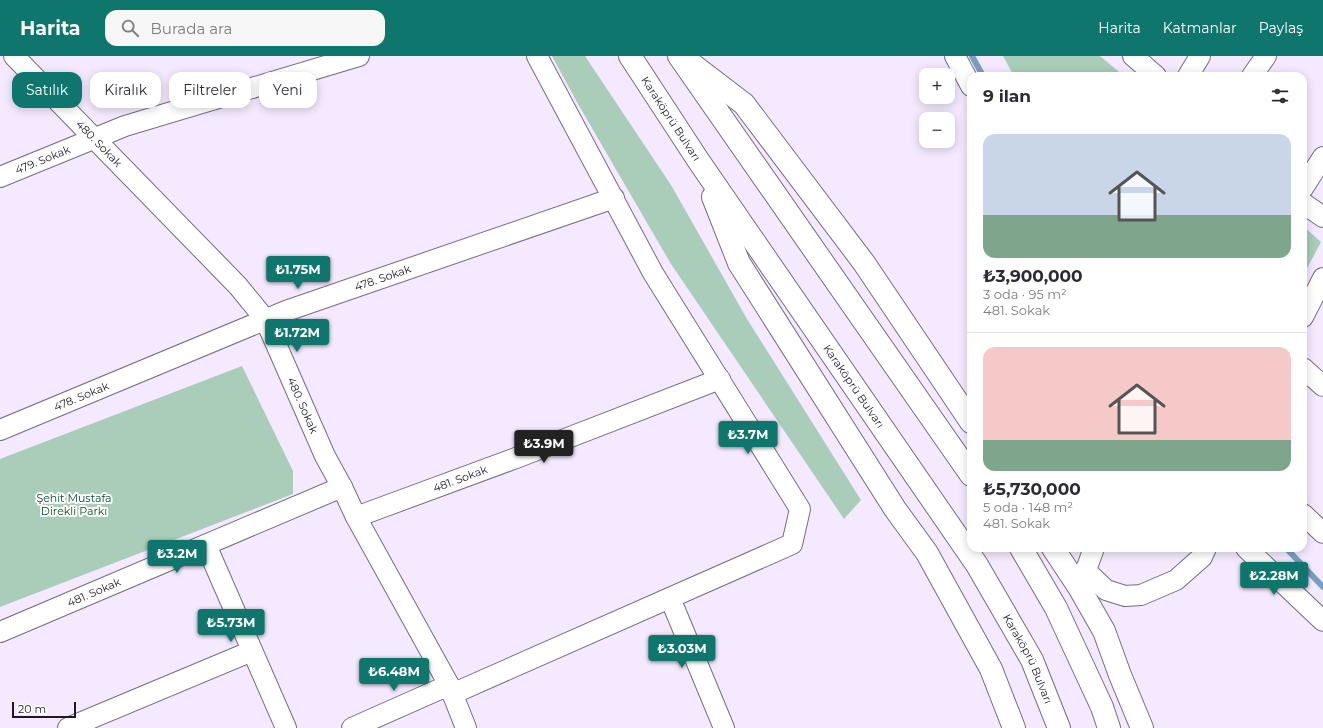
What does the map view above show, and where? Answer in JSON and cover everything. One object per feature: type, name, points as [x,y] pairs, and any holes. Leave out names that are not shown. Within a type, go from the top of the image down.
[{"type":"highway","name":"Karaköprü Bulvarı","points":[[630,56],[698,160],[967,550]]},
{"type":"highway","points":[[679,56],[967,469]]},
{"type":"highway","points":[[682,56],[744,104],[864,263],[967,416]]},
{"type":"highway","points":[[698,160],[739,263],[895,509],[927,552],[990,669],[1014,728]]},
{"type":"highway","name":"Karaköprü Bulvarı","points":[[968,552],[1032,660],[1059,728]]},
{"type":"highway","points":[[1023,552],[1056,608],[1102,707],[1109,728]]},
{"type":"highway","points":[[1057,552],[1083,580],[1142,728]]},
{"type":"street","name":"480. Sokak","points":[[14,56],[238,286],[265,319],[325,456],[356,517],[451,689],[466,728]]},
{"type":"street","name":"479. Sokak","points":[[0,177],[125,126],[359,56]]},
{"type":"street","points":[[352,728],[451,689],[670,598],[792,544],[800,509],[653,273],[614,198],[536,56]]},
{"type":"street","points":[[956,56],[967,78]]},
{"type":"street","points":[[1132,56],[1151,72]]},
{"type":"street","points":[[1190,72],[1200,56]]},
{"type":"street","points":[[1255,72],[1266,56]]},
{"type":"street","points":[[1307,182],[1323,157]]},
{"type":"street","name":"478. Sokak","points":[[0,430],[286,311],[614,198]]},
{"type":"street","points":[[1307,206],[1323,217]]},
{"type":"street","points":[[1307,309],[1323,278]]},
{"type":"street","points":[[1307,372],[1323,386]]},
{"type":"street","name":"481. Sokak","points":[[356,517],[516,458],[720,379]]},
{"type":"street","name":"481. Sokak","points":[[0,632],[342,487]]},
{"type":"street","points":[[1307,518],[1323,533]]},
{"type":"street","points":[[206,545],[286,728]]},
{"type":"street","points":[[1093,552],[1083,580],[1125,596],[1141,595],[1176,580],[1202,557],[1204,552]]},
{"type":"street","points":[[1250,552],[1323,621]]},
{"type":"street","points":[[670,598],[724,728]]},
{"type":"street","points":[[68,728],[252,650]]},
{"type":"green space","points":[[552,56],[585,56],[671,185],[747,319],[861,500],[844,519],[671,264],[578,104]]},
{"type":"green space","points":[[1003,56],[1100,56],[1119,72],[1012,72]]},
{"type":"green space","points":[[1307,230],[1321,242],[1307,268]]},
{"type":"green space","name":"Şehit Mustafa Direkli Parkı","points":[[242,366],[293,471],[293,494],[0,607],[0,459]]},
{"type":"waterway","points":[[972,56],[981,72]]},
{"type":"waterway","points":[[1290,552],[1323,587]]}]
